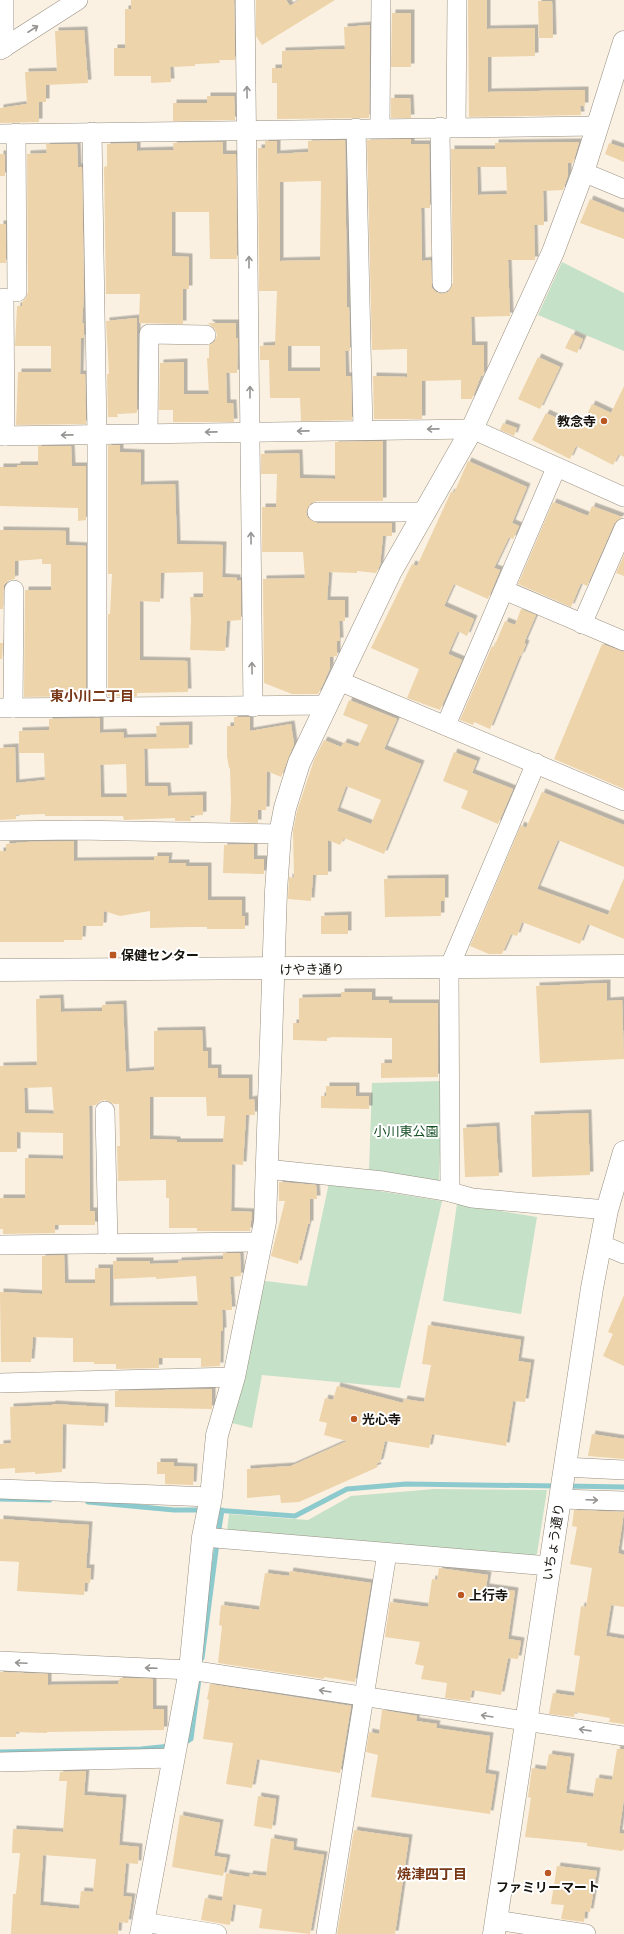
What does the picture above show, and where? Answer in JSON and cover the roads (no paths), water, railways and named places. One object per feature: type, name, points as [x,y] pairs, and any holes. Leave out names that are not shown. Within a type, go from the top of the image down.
[{"type":"street","points":[[2,49],[4,0]]},
{"type":"street","points":[[2,49],[78,0]]},
{"type":"street","points":[[245,0],[248,131],[253,707]]},
{"type":"street","points":[[380,128],[381,0]]},
{"type":"street","points":[[442,283],[448,127],[457,0]]},
{"type":"street","points":[[218,1934],[142,1928],[190,1670],[203,1537],[211,1497],[217,1435],[234,1377],[265,1222],[273,969],[280,834],[285,808],[299,763],[391,570],[472,429],[553,252],[583,172],[624,42]]},
{"type":"street","points":[[597,126],[356,128],[8,134],[11,295],[3,436],[472,429],[624,498]]},
{"type":"street","points":[[356,128],[363,430]]},
{"type":"street","points":[[92,132],[97,434],[97,707]]},
{"type":"street","points":[[583,172],[624,189]]},
{"type":"street","points":[[148,433],[149,334],[206,335]]},
{"type":"street","points":[[446,725],[556,468]]},
{"type":"street","points":[[317,512],[424,512]]},
{"type":"street","points":[[582,624],[624,528]]},
{"type":"street","points":[[14,590],[7,708],[253,707],[326,705]]},
{"type":"street","points":[[504,590],[624,641]]},
{"type":"street","points":[[339,681],[624,801]]},
{"type":"street","points":[[450,1192],[450,968],[536,763]]},
{"type":"street","points":[[0,831],[78,830],[280,834]]},
{"type":"street","name":"けやき通り","points":[[0,970],[624,966]]},
{"type":"street","points":[[105,1111],[108,1244]]},
{"type":"street","name":"いちょう通り","points":[[495,1927],[549,1566],[600,1244],[607,1210],[624,1152]]},
{"type":"street","points":[[266,1169],[383,1181],[450,1192],[472,1198],[607,1210]]},
{"type":"street","points":[[0,1245],[260,1242]]},
{"type":"street","points":[[600,1244],[624,1254]]},
{"type":"street","points":[[0,1383],[234,1377]]},
{"type":"street","points":[[564,1469],[624,1470]]},
{"type":"street","points":[[0,1489],[211,1497]]},
{"type":"street","points":[[560,1496],[624,1502]]},
{"type":"street","points":[[203,1537],[549,1566]]},
{"type":"street","points":[[326,1934],[388,1552]]},
{"type":"street","points":[[0,1661],[190,1670],[624,1736]]},
{"type":"street","points":[[0,1762],[174,1758]]},
{"type":"street","points":[[495,1927],[586,1934]]},
{"type":"waterway","points":[[214,1510],[295,1516],[347,1489],[406,1484],[557,1486]]},
{"type":"waterway","points":[[567,1486],[624,1487]]},
{"type":"waterway","points":[[0,1499],[50,1500]]},
{"type":"waterway","points":[[88,1502],[174,1510],[204,1510]]},
{"type":"waterway","points":[[218,1535],[222,1510]]},
{"type":"waterway","points":[[202,1658],[217,1543]]},
{"type":"waterway","points":[[183,1744],[191,1739],[199,1679]]},
{"type":"waterway","points":[[0,1752],[141,1749],[171,1746]]},
{"type":"place","name":"教念寺","points":[[604,421]]},
{"type":"place","name":"保健センター","points":[[113,955]]},
{"type":"place","name":"光心寺","points":[[354,1419]]},
{"type":"place","name":"上行寺","points":[[461,1595]]},
{"type":"place","name":"ファミリーマート","points":[[548,1873]]},
{"type":"district","name":"東小川二丁目","points":[[92,695]]},
{"type":"district","name":"焼津四丁目","points":[[432,1873]]},
{"type":"park label","name":"小川東公園","points":[[406,1131]]}]
